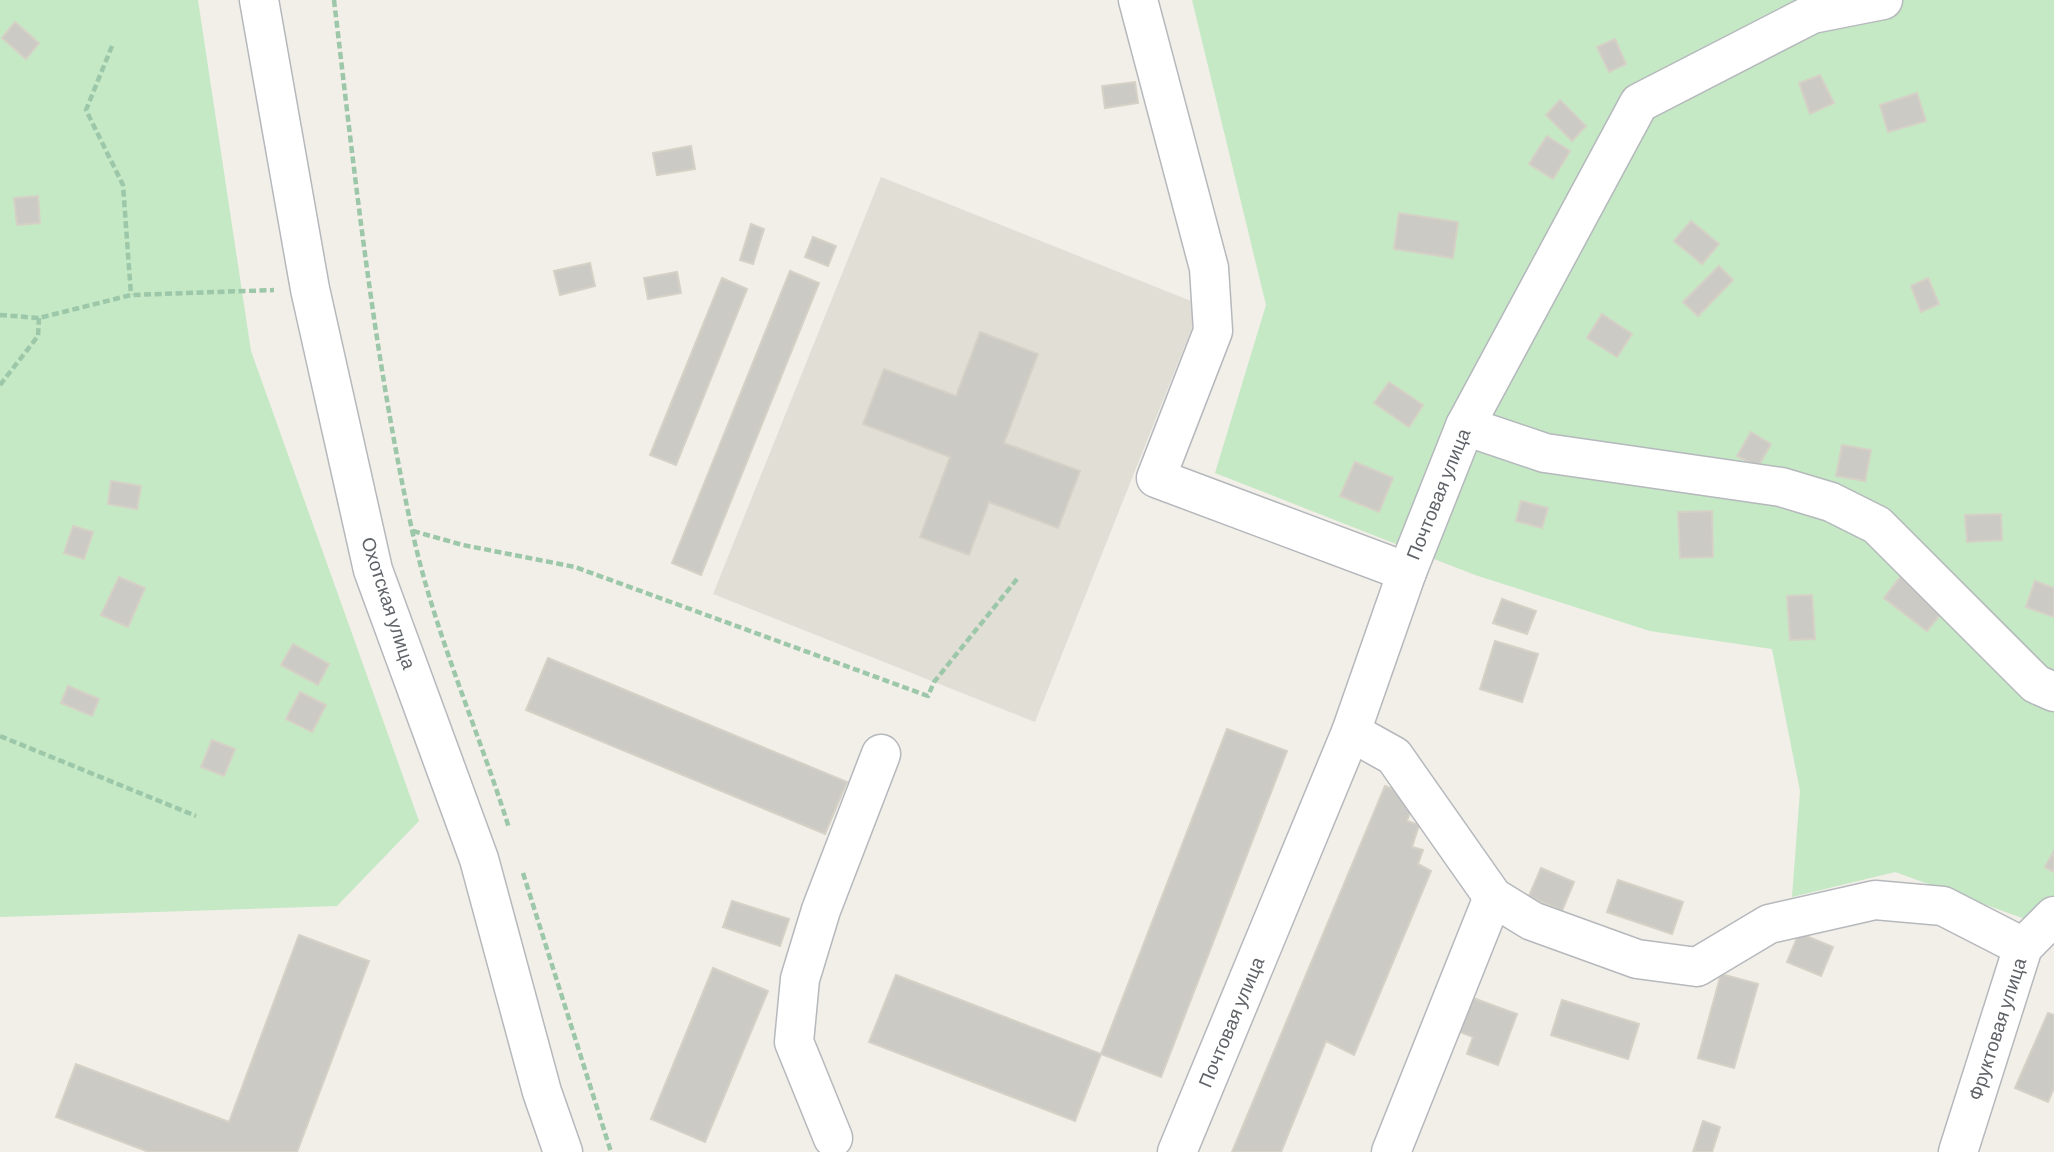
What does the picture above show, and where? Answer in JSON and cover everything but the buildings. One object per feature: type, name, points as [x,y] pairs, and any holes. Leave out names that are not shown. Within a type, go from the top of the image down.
[{"type":"street","name":"Охотская улица","points":[[259,0],[310,289],[373,570],[479,859],[542,1093],[563,1152]]},
{"type":"street","points":[[1138,0],[1209,268],[1213,331],[1156,478],[1407,572]]},
{"type":"street","name":"Почтовая улица","points":[[1177,1152],[1351,732],[1407,572],[1465,426],[1639,103],[1812,14],[1884,0]]},
{"type":"street","points":[[1465,426],[1545,453],[1781,487],[1830,502],[1877,525],[2036,684],[2054,692]]},
{"type":"street","points":[[1351,732],[1394,756],[1493,897],[1532,921],[1637,959],[1697,967],[1769,924],[1875,900],[1943,906],[2023,947]]},
{"type":"street","points":[[833,1138],[794,1042],[800,979],[821,910],[881,754]]},
{"type":"street","points":[[1391,1152],[1493,897]]},
{"type":"street","name":"Фруктовая улица","points":[[1958,1152],[2023,947],[2054,916]]},
{"type":"path","points":[[334,0],[365,270],[412,531],[426,589],[513,841]]},
{"type":"path","points":[[112,46],[86,110],[122,186],[131,295]]},
{"type":"path","points":[[0,315],[39,318],[131,295],[310,289]]},
{"type":"path","points":[[0,385],[38,336],[39,318]]},
{"type":"path","points":[[412,531],[463,545],[575,566],[928,696],[934,682],[1017,579]]},
{"type":"path","points":[[0,736],[196,816]]},
{"type":"path","points":[[521,867],[611,1152]]},
{"type":"shaded area","points":[[881,177],[1201,305],[1035,722],[713,594]]},
{"type":"green space","points":[[0,0],[198,0],[251,351],[419,821],[337,906],[0,917]]},
{"type":"green space","points":[[1192,0],[2054,0],[2054,898],[2036,923],[1895,872],[1792,897],[1800,791],[1772,649],[1650,631],[1475,575],[1215,473],[1266,305]]}]
